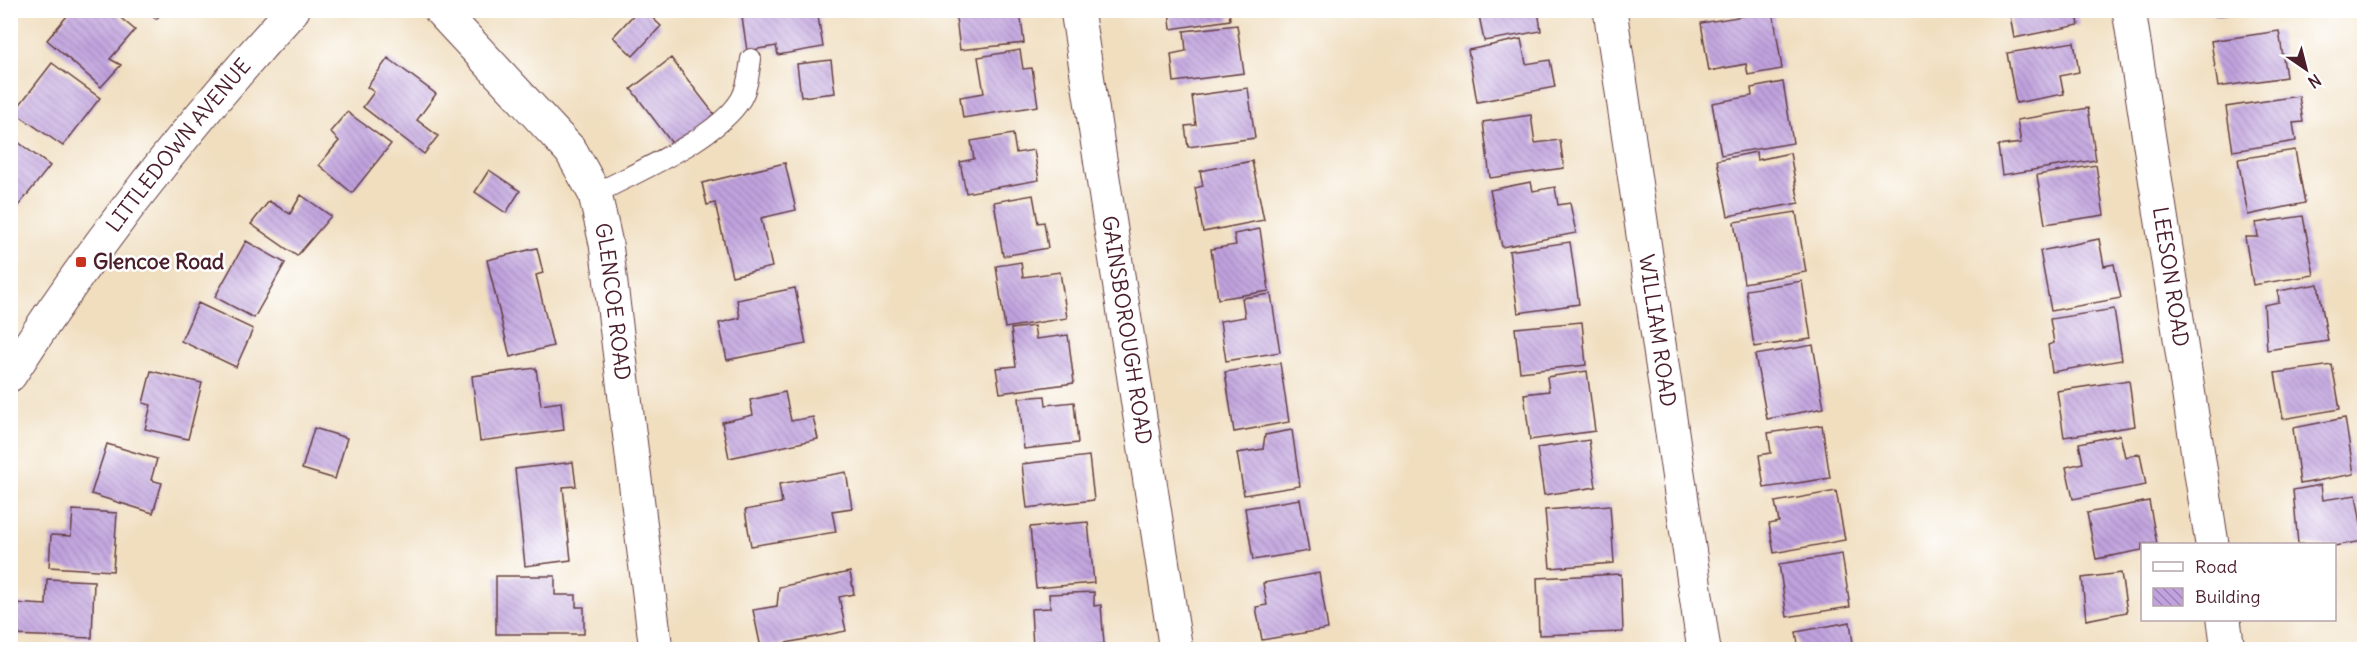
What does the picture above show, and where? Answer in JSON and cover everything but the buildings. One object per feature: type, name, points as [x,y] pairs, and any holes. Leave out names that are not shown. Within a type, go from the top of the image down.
[{"type":"street","name":"LITTLEDOWN AVENUE","points":[[10,375],[44,323],[149,179],[293,10]]},
{"type":"street","name":"GLENCOE ROAD","points":[[440,10],[571,151],[595,194],[606,244],[656,650]]},
{"type":"street","name":"GAINSBOROUGH ROAD","points":[[1077,10],[1176,650]]},
{"type":"street","name":"WILLIAM ROAD","points":[[1610,10],[1704,650]]},
{"type":"street","name":"LEESON ROAD","points":[[2129,10],[2212,543]]},
{"type":"street","points":[[2224,621],[2228,650]]},
{"type":"lane","points":[[595,194],[687,146],[728,116],[741,98],[747,82],[751,59]]},
{"type":"place","name":"Glencoe Road","points":[[81,262]]}]
